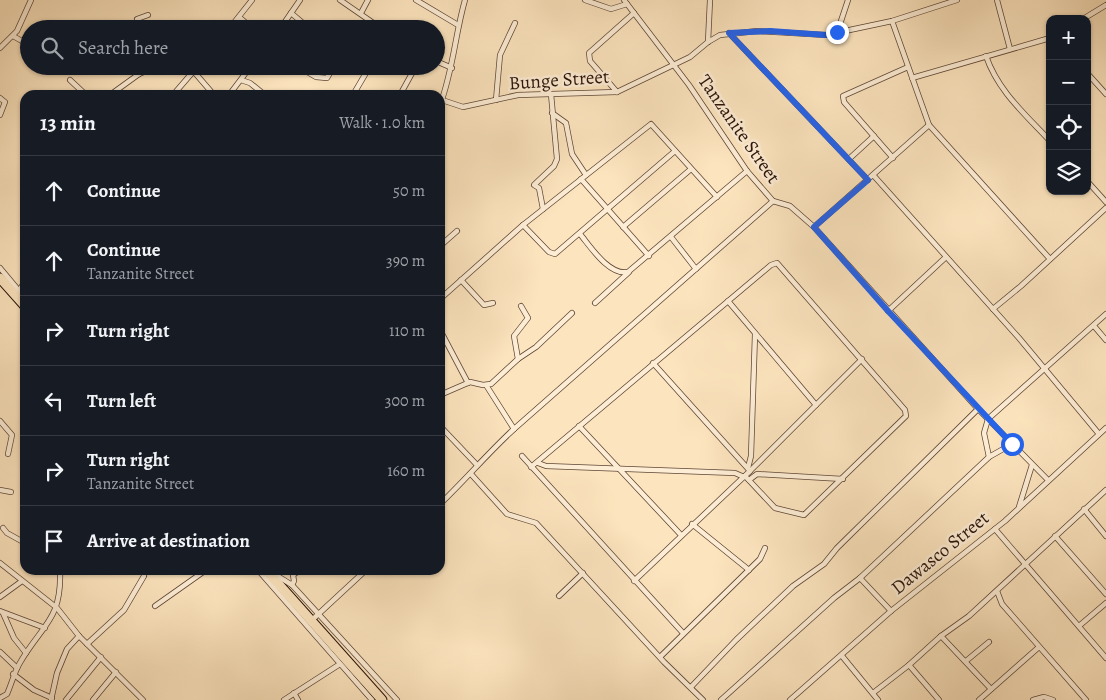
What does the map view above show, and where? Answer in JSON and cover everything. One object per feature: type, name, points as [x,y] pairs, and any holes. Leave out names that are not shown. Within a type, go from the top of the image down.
[{"type":"highway","points":[[0,278],[20,300]]},
{"type":"highway","points":[[273,575],[316,617],[382,700]]},
{"type":"street","points":[[21,20],[31,0]]},
{"type":"street","points":[[236,20],[252,0]]},
{"type":"street","points":[[286,20],[300,0]]},
{"type":"street","points":[[340,0],[370,20]]},
{"type":"street","points":[[361,13],[368,0]]},
{"type":"street","points":[[416,0],[424,2],[458,25]]},
{"type":"street","points":[[445,90],[452,68],[463,0]]},
{"type":"street","points":[[585,0],[611,9],[625,2],[674,64]]},
{"type":"street","points":[[708,42],[710,0]]},
{"type":"street","points":[[837,32],[848,0]]},
{"type":"street","name":"Tanzanite Street","points":[[957,0],[892,21],[826,35],[770,31],[729,33],[708,42],[694,54],[674,64],[747,171],[772,202],[790,206],[814,227],[978,409],[1047,479]]},
{"type":"street","points":[[997,0],[1010,49]]},
{"type":"street","points":[[1090,15],[1106,5]]},
{"type":"street","points":[[291,13],[299,20]]},
{"type":"street","points":[[137,20],[148,14]]},
{"type":"street","points":[[617,92],[590,62],[589,56],[591,51],[634,14]]},
{"type":"street","points":[[239,17],[242,20]]},
{"type":"street","points":[[892,21],[929,125],[1050,259]]},
{"type":"street","points":[[0,48],[2,43],[13,36],[20,22]]},
{"type":"street","points":[[496,100],[500,56],[515,23]]},
{"type":"street","points":[[729,33],[868,180]]},
{"type":"street","points":[[13,36],[20,40]]},
{"type":"street","points":[[912,78],[1046,39]]},
{"type":"street","points":[[986,56],[994,77],[1001,88],[1046,137]]},
{"type":"street","points":[[445,64],[452,68]]},
{"type":"street","name":"Bunge Street","points":[[445,104],[463,107],[518,95],[617,92],[641,82],[674,64]]},
{"type":"street","points":[[893,158],[844,102],[843,96],[908,67]]},
{"type":"street","points":[[117,90],[138,75]]},
{"type":"street","points":[[177,90],[190,75]]},
{"type":"street","points":[[196,75],[210,90]]},
{"type":"street","points":[[233,90],[245,75]]},
{"type":"street","points":[[316,75],[322,78],[328,78],[330,75]]},
{"type":"street","points":[[356,90],[364,75]]},
{"type":"street","points":[[403,90],[411,75]]},
{"type":"street","points":[[1091,77],[1106,94]]},
{"type":"street","points":[[70,80],[79,90]]},
{"type":"street","points":[[241,80],[250,83],[259,90]]},
{"type":"street","points":[[543,210],[539,188],[534,185],[554,166],[557,159],[551,94]]},
{"type":"street","points":[[0,98],[5,102],[0,115]]},
{"type":"street","points":[[552,113],[566,123],[572,154],[586,175]]},
{"type":"street","points":[[445,294],[523,225],[651,124],[717,197]]},
{"type":"street","points":[[814,227],[874,176],[929,125]]},
{"type":"street","points":[[849,159],[874,136]]},
{"type":"street","points":[[523,225],[552,254],[555,254],[675,151]]},
{"type":"street","points":[[623,227],[691,169]]},
{"type":"street","points":[[594,303],[747,171]]},
{"type":"street","points":[[874,176],[993,309],[1099,434]]},
{"type":"street","points":[[581,179],[649,256]]},
{"type":"street","points":[[1091,185],[1106,202]]},
{"type":"street","points":[[445,499],[514,429],[772,202]]},
{"type":"street","points":[[993,309],[1106,208]]},
{"type":"street","points":[[445,242],[457,231]]},
{"type":"street","points":[[580,234],[610,267],[622,273],[630,271]]},
{"type":"street","points":[[671,237],[696,269]]},
{"type":"street","points":[[888,311],[946,257]]},
{"type":"street","points":[[531,467],[771,265],[777,263],[905,410],[906,416],[808,514],[799,516],[775,508],[749,480],[736,473],[546,466],[538,463]]},
{"type":"street","points":[[0,268],[19,291]]},
{"type":"street","points":[[461,280],[482,304],[486,306],[493,304]]},
{"type":"street","points":[[728,301],[816,405]]},
{"type":"street","points":[[518,359],[514,336],[528,318],[521,306]]},
{"type":"street","points":[[445,393],[468,383],[486,385],[493,382],[518,359],[536,347],[572,313]]},
{"type":"street","points":[[989,457],[984,433],[988,419],[1106,314]]},
{"type":"street","points":[[1094,326],[1106,340]]},
{"type":"street","points":[[749,470],[754,334]]},
{"type":"street","points":[[445,339],[468,383]]},
{"type":"street","points":[[634,581],[744,476],[862,359]]},
{"type":"street","points":[[653,364],[749,470]]},
{"type":"street","points":[[486,385],[514,429]]},
{"type":"street","points":[[691,688],[711,664],[786,592],[824,564],[837,548],[978,409]]},
{"type":"street","points":[[0,421],[12,434],[8,454]]},
{"type":"street","points":[[579,426],[681,535]]},
{"type":"street","name":"Dawasco Street","points":[[790,700],[892,611],[995,529],[1047,479],[1106,428]]},
{"type":"street","points":[[445,431],[478,465]]},
{"type":"street","points":[[721,700],[834,598],[860,578],[989,457],[1012,444]]},
{"type":"street","points":[[522,456],[683,633]]},
{"type":"street","points":[[1018,508],[1032,465]]},
{"type":"street","points":[[471,474],[507,514],[536,523],[660,657],[703,700]]},
{"type":"street","points":[[749,480],[757,474],[843,479]]},
{"type":"street","points":[[0,490],[11,492]]},
{"type":"street","points":[[873,693],[909,666],[941,636],[969,616],[1106,490]]},
{"type":"street","points":[[1084,510],[1106,536]]},
{"type":"street","points":[[692,524],[749,570]]},
{"type":"street","points":[[3,528],[7,533],[20,540]]},
{"type":"street","points":[[995,529],[1106,658]]},
{"type":"street","points":[[1055,536],[1106,594]]},
{"type":"street","points":[[660,657],[683,633],[696,624],[760,559],[765,548]]},
{"type":"street","points":[[0,563],[57,608],[79,636],[142,700]]},
{"type":"street","points":[[559,596],[583,574]]},
{"type":"street","points":[[0,698],[7,694],[13,674],[57,608],[61,595],[60,575]]},
{"type":"street","points":[[155,606],[199,575]]},
{"type":"street","points":[[262,575],[372,700]]},
{"type":"street","points":[[276,575],[292,585],[316,617],[397,700]]},
{"type":"street","points":[[292,585],[294,582],[293,575]]},
{"type":"street","points":[[316,617],[361,575]]},
{"type":"street","points":[[87,644],[124,610],[144,576]]},
{"type":"street","points":[[860,578],[892,611]]},
{"type":"street","points":[[0,597],[22,581]]},
{"type":"street","points":[[997,591],[1002,604],[1086,700]]},
{"type":"street","points":[[1079,626],[1106,603]]},
{"type":"street","points":[[2,612],[45,628]]},
{"type":"street","points":[[2,612],[14,638],[26,653]]},
{"type":"street","points":[[13,674],[34,690],[52,699],[57,673],[67,649],[79,636]]},
{"type":"street","points":[[941,636],[991,689]]},
{"type":"street","points":[[966,661],[989,642]]},
{"type":"street","points":[[979,700],[1039,647]]},
{"type":"street","points":[[0,652],[17,668]]},
{"type":"street","points":[[842,656],[878,700]]},
{"type":"street","points":[[66,700],[101,657]]},
{"type":"street","points":[[284,700],[340,664]]},
{"type":"street","points":[[909,666],[939,700]]},
{"type":"street","points":[[93,700],[116,672]]},
{"type":"street","points":[[294,693],[298,700]]},
{"type":"street","points":[[1033,700],[1044,697],[1053,700]]},
{"type":"route","points":[[837,32],[826,35],[770,31],[729,33],[868,180],[814,227],[888,311],[1012,444]]}]
